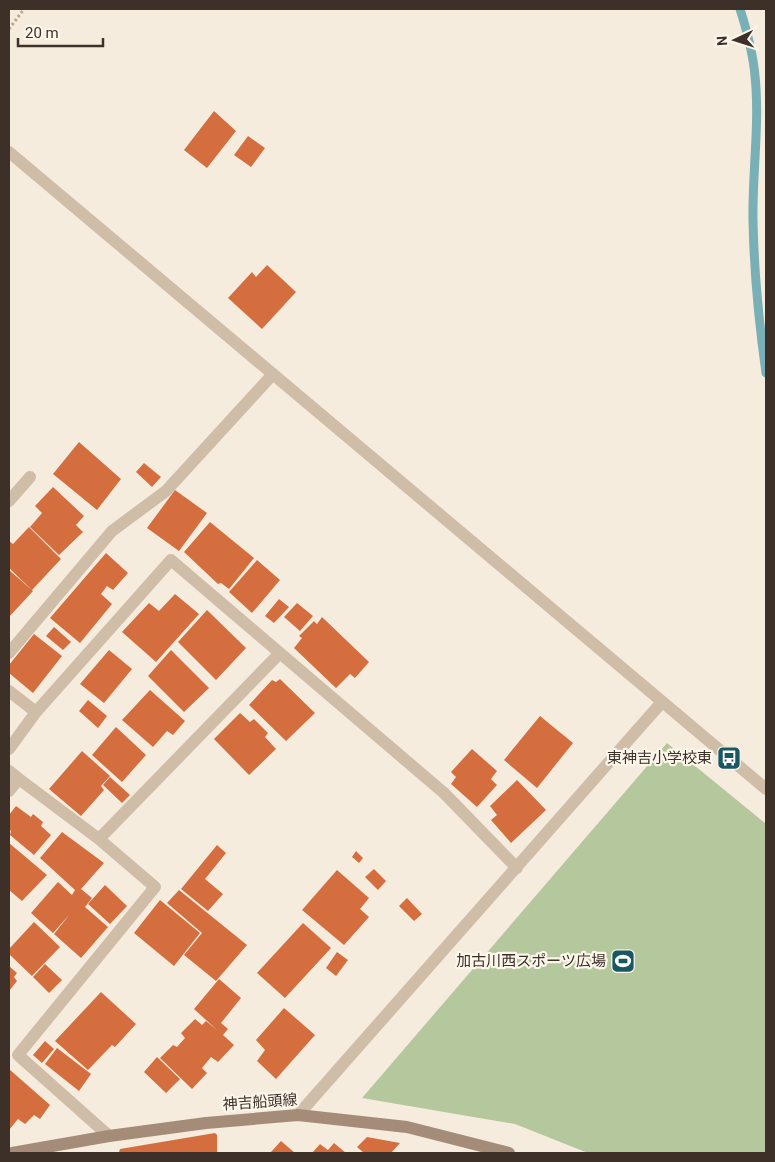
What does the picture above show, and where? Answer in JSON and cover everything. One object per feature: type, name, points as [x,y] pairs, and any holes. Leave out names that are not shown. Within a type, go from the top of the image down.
[{"type":"main road","name":"神吉船頭線","points":[[12,1153],[110,1136],[206,1123],[298,1115],[407,1127],[504,1152]]},
{"type":"street","points":[[9,152],[766,789]]},
{"type":"street","points":[[9,653],[112,531],[166,491],[273,374]]},
{"type":"street","points":[[9,501],[30,477]]},
{"type":"street","points":[[9,749],[36,712],[171,560],[444,793],[518,868]]},
{"type":"street","points":[[99,839],[279,654]]},
{"type":"street","points":[[9,691],[36,712]]},
{"type":"street","points":[[298,1115],[518,868],[662,702]]},
{"type":"street","points":[[9,771],[99,839],[155,887],[18,1055],[110,1136]]},
{"type":"street","points":[[9,791],[19,779]]},
{"type":"path","points":[[9,28],[24,9]]},
{"type":"green space","name":"加古川西スポーツ広場","points":[[667,743],[766,824],[766,1153],[588,1153],[515,1124],[362,1098]]},
{"type":"building","points":[[214,111],[236,131],[207,168],[184,150]]},
{"type":"building","points":[[248,136],[265,148],[251,167],[234,155]]},
{"type":"building","points":[[267,265],[296,292],[262,329],[228,298],[252,272],[256,277]]},
{"type":"building","points":[[79,442],[121,479],[97,510],[53,474]]},
{"type":"building","points":[[144,463],[161,477],[152,487],[136,472]]},
{"type":"building","points":[[53,487],[84,516],[76,525],[83,532],[59,555],[30,527],[42,513],[35,506]]},
{"type":"building","points":[[175,490],[207,513],[179,551],[147,528]]},
{"type":"building","points":[[210,522],[254,558],[229,589],[221,583],[218,584],[184,552]]},
{"type":"building","points":[[29,527],[61,559],[32,590],[9,568],[9,541],[13,544]]},
{"type":"building","points":[[106,553],[128,573],[113,590],[107,586],[101,594],[112,604],[80,643],[50,618]]},
{"type":"building","points":[[257,560],[280,580],[252,613],[229,592]]},
{"type":"building","points":[[9,570],[33,591],[9,617]]},
{"type":"building","points":[[175,594],[199,614],[156,662],[122,632],[149,603],[159,611]]},
{"type":"building","points":[[279,599],[289,607],[274,623],[265,616]]},
{"type":"building","points":[[297,603],[313,616],[300,631],[284,617]]},
{"type":"building","points":[[207,610],[246,648],[216,680],[178,642]]},
{"type":"building","points":[[322,617],[369,662],[355,678],[350,674],[336,688],[294,648],[302,638],[299,636],[314,621],[317,624]]},
{"type":"building","points":[[54,627],[71,642],[63,650],[46,636]]},
{"type":"building","points":[[34,634],[62,656],[33,693],[9,673],[9,665]]},
{"type":"building","points":[[109,650],[132,669],[104,703],[80,684]]},
{"type":"building","points":[[171,650],[209,688],[184,712],[148,676]]},
{"type":"building","points":[[280,679],[315,713],[286,741],[249,705],[272,680],[276,682]]},
{"type":"building","points":[[150,690],[185,721],[173,735],[167,731],[153,747],[122,720]]},
{"type":"building","points":[[88,700],[107,716],[98,728],[79,711]]},
{"type":"building","points":[[240,713],[250,722],[254,719],[268,733],[265,737],[276,749],[249,775],[214,739]]},
{"type":"building","points":[[540,716],[573,743],[537,788],[504,760]]},
{"type":"building","points":[[116,727],[146,755],[122,782],[92,755]]},
{"type":"building","points":[[472,749],[497,771],[491,779],[497,785],[477,807],[451,784],[456,777],[451,772]]},
{"type":"building","points":[[82,751],[110,776],[101,786],[104,790],[81,816],[49,789]]},
{"type":"building","points":[[110,777],[130,795],[122,803],[103,785]]},
{"type":"building","points":[[517,780],[546,810],[511,843],[491,820],[497,815],[490,806]]},
{"type":"building","points":[[16,806],[31,817],[33,814],[43,822],[41,826],[51,835],[34,855],[10,835],[9,815]]},
{"type":"building","points":[[62,832],[104,863],[81,889],[92,898],[85,907],[108,927],[81,958],[54,934],[70,914],[53,933],[31,913],[58,882],[72,895],[75,890],[40,858]]},
{"type":"building","points":[[9,843],[47,875],[22,901],[9,890]]},
{"type":"building","points":[[217,845],[226,853],[205,879],[223,894],[208,911],[181,889]]},
{"type":"building","points":[[356,851],[363,858],[359,863],[352,857]]},
{"type":"building","points":[[374,869],[386,881],[378,890],[365,877]]},
{"type":"building","points":[[337,870],[369,898],[360,909],[369,917],[344,945],[302,910]]},
{"type":"building","points":[[105,885],[127,906],[110,924],[88,904]]},
{"type":"building","points":[[179,890],[247,945],[216,981],[184,955],[202,933],[167,903]]},
{"type":"building","points":[[407,898],[422,914],[414,921],[399,906]]},
{"type":"building","points":[[160,900],[200,933],[174,966],[134,933]]},
{"type":"building","points":[[34,922],[60,947],[32,976],[9,954],[9,949]]},
{"type":"building","points":[[303,923],[331,948],[285,998],[257,973]]},
{"type":"building","points":[[337,952],[348,960],[336,976],[326,968]]},
{"type":"building","points":[[45,964],[62,980],[49,993],[33,977]]},
{"type":"building","points":[[9,966],[17,973],[14,977],[17,981],[9,991]]},
{"type":"building","points":[[219,979],[241,998],[221,1023],[228,1029],[223,1035],[234,1045],[218,1062],[211,1057],[202,1068],[207,1073],[192,1089],[160,1058],[173,1045],[177,1047],[185,1038],[181,1033],[195,1019],[202,1025],[206,1021],[217,1030],[194,1009]]},
{"type":"building","points":[[101,992],[136,1024],[115,1047],[112,1045],[88,1070],[55,1041]]},
{"type":"building","points":[[284,1008],[315,1035],[276,1079],[257,1061],[265,1050],[256,1040]]},
{"type":"building","points":[[45,1041],[54,1049],[42,1063],[33,1055]]},
{"type":"building","points":[[57,1048],[91,1074],[79,1091],[45,1064]]},
{"type":"building","points":[[157,1057],[180,1079],[166,1093],[144,1072]]},
{"type":"building","points":[[9,1069],[50,1105],[40,1119],[34,1115],[25,1124],[18,1119],[9,1130]]},
{"type":"building","points":[[215,1133],[217,1135],[217,1153],[119,1152],[120,1149]]},
{"type":"building","points":[[367,1137],[400,1143],[391,1153],[364,1153],[357,1147]]},
{"type":"building","points":[[281,1141],[295,1153],[270,1153]]},
{"type":"building","points":[[334,1143],[346,1153],[312,1153],[320,1144],[328,1150]]},
{"type":"waterway","points":[[740,9],[751,50],[756,94],[753,203],[754,240],[757,297],[766,373]]},
{"type":"place","name":"東神吉小学校東","points":[[729,758]]},
{"type":"place","name":"加古川西スポーツ広場","points":[[623,961]]}]
